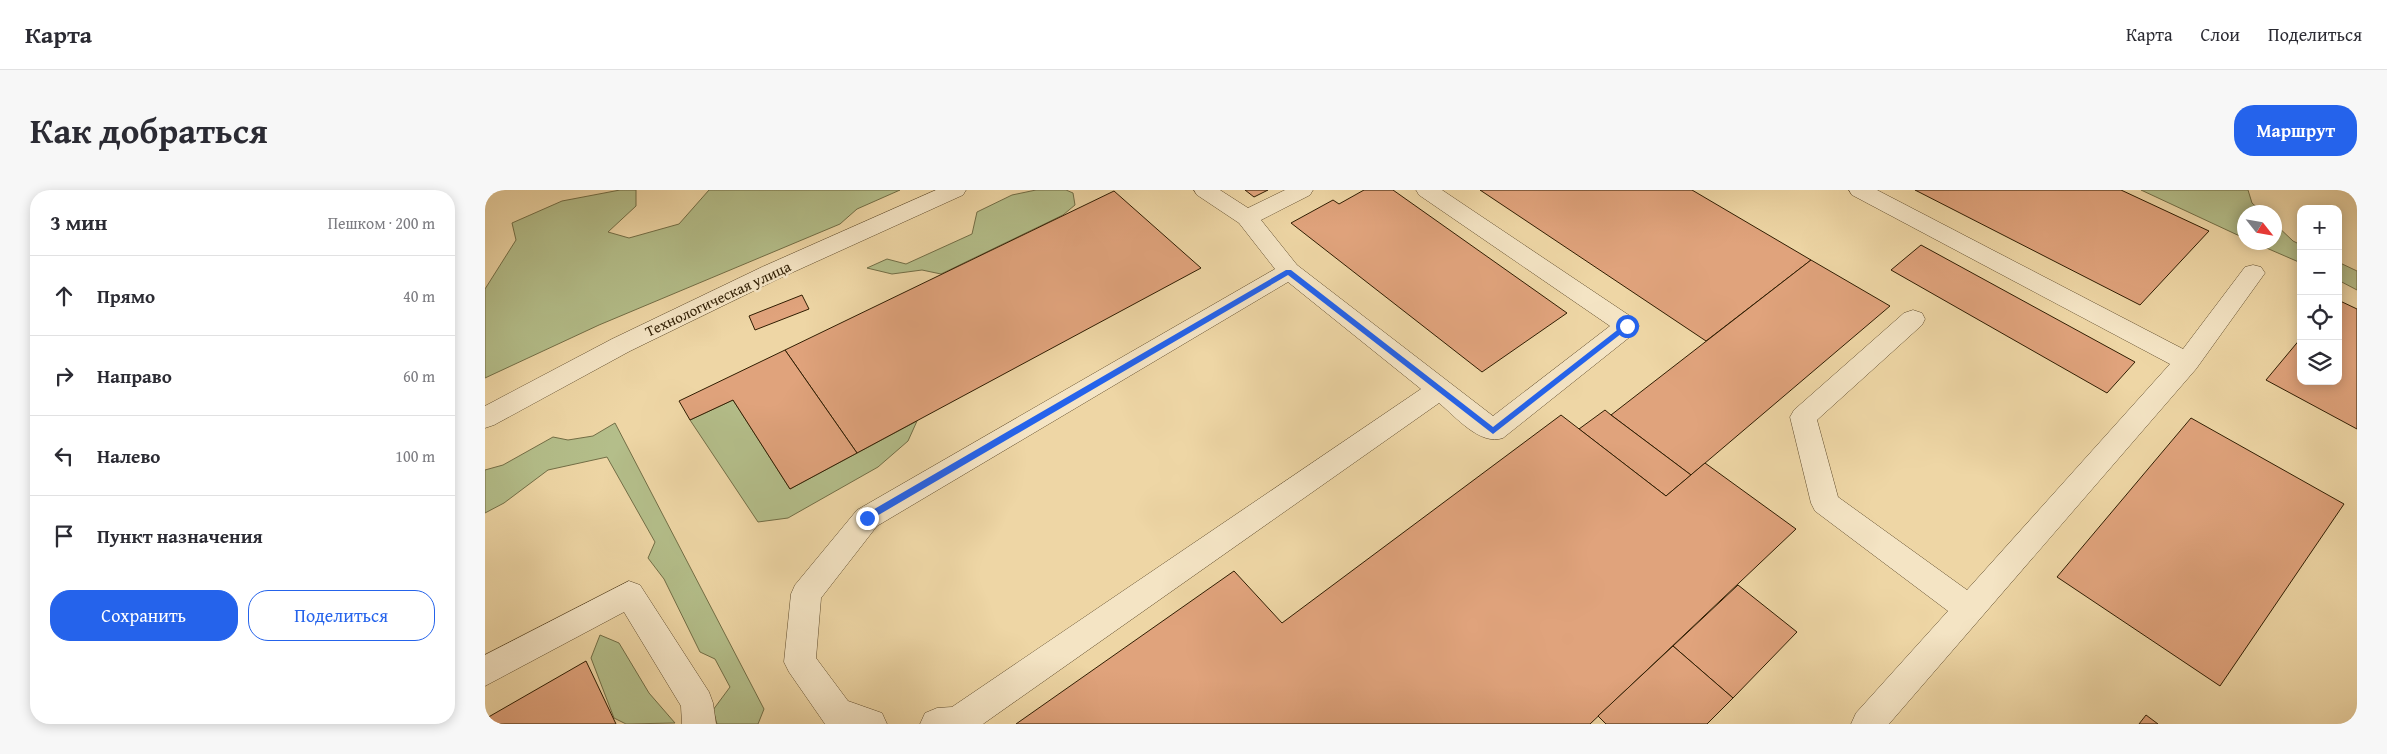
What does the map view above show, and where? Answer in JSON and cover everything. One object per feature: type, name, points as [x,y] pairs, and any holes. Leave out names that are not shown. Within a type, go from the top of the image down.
[{"type":"street","name":"Технологическая улица","points":[[485,418],[629,341],[770,274],[955,190]]},
{"type":"street","points":[[1205,190],[1247,218],[1289,271],[1493,431],[1627,326],[1427,190]]},
{"type":"street","points":[[1247,218],[1302,190]]},
{"type":"street","points":[[1860,190],[2187,362]]},
{"type":"street","points":[[870,724],[837,713],[800,662],[806,594],[867,518],[1289,271]]},
{"type":"street","points":[[1868,724],[2187,362],[2253,273]]},
{"type":"street","points":[[1913,320],[1803,417],[1825,502],[1969,609]]},
{"type":"street","points":[[937,724],[958,722],[1440,389]]},
{"type":"street","points":[[485,671],[629,594],[697,703],[699,724]]},
{"type":"green space","points":[[620,190],[636,190],[636,206],[608,232],[629,238],[679,224],[709,190],[900,190],[857,209],[840,224],[599,325],[485,378],[485,289],[516,240],[512,223],[562,201]]},
{"type":"green space","points":[[1036,190],[1066,190],[1073,193],[1075,205],[1063,215],[941,274],[922,270],[892,274],[867,268],[887,259],[906,264],[972,234],[977,212],[1012,195]]},
{"type":"green space","points":[[2141,190],[2248,190],[2254,205],[2237,205],[2237,235]]},
{"type":"green space","points":[[2282,231],[2297,243],[2297,261],[2271,250],[2282,250]]},
{"type":"green space","points":[[2342,264],[2357,271],[2357,290],[2342,282]]},
{"type":"green space","points":[[733,400],[790,489],[917,421],[908,441],[878,467],[788,518],[758,522],[690,420]]},
{"type":"green space","points":[[615,423],[764,709],[758,724],[717,724],[713,710],[730,687],[715,659],[700,652],[664,579],[648,558],[655,542],[607,457],[548,470],[504,503],[485,513],[485,470],[503,465],[553,437],[568,440],[593,436]]},
{"type":"green space","points":[[600,635],[619,643],[649,693],[675,723],[626,724],[614,718],[591,658]]},
{"type":"building","points":[[1245,190],[1268,190],[1254,197]]},
{"type":"building","points":[[1364,190],[1393,190],[1567,313],[1482,372],[1291,223],[1333,200],[1339,204]]},
{"type":"building","points":[[1480,190],[1692,190],[1811,260],[1706,341]]},
{"type":"building","points":[[1915,190],[2121,190],[2209,231],[2140,305]]},
{"type":"building","points":[[1114,191],[1201,268],[857,453],[785,350]]},
{"type":"building","points":[[1921,245],[2135,362],[2107,393],[1891,270]]},
{"type":"building","points":[[1811,260],[1890,306],[1691,475],[1611,415]]},
{"type":"building","points":[[802,295],[809,309],[755,330],[749,316]]},
{"type":"building","points":[[2342,302],[2357,309],[2357,429],[2266,380],[2297,343],[2297,385],[2342,385]]},
{"type":"building","points":[[785,350],[857,453],[790,489],[733,400],[690,420],[679,401]]},
{"type":"building","points":[[1605,410],[1691,475],[1666,496],[1579,429]]},
{"type":"building","points":[[1561,415],[1666,496],[1705,463],[1796,529],[1590,724],[1016,724],[1234,571],[1282,623]]},
{"type":"building","points":[[2191,418],[2344,504],[2220,686],[2057,577]]},
{"type":"building","points":[[1738,585],[1797,632],[1733,698],[1673,646]]},
{"type":"building","points":[[1673,646],[1733,698],[1707,724],[1606,724],[1598,716]]},
{"type":"building","points":[[586,661],[616,724],[485,724],[485,719]]},
{"type":"building","points":[[2146,715],[2158,724],[2139,724]]},
{"type":"route","points":[[867,518],[1289,271],[1493,431],[1627,326]]}]
